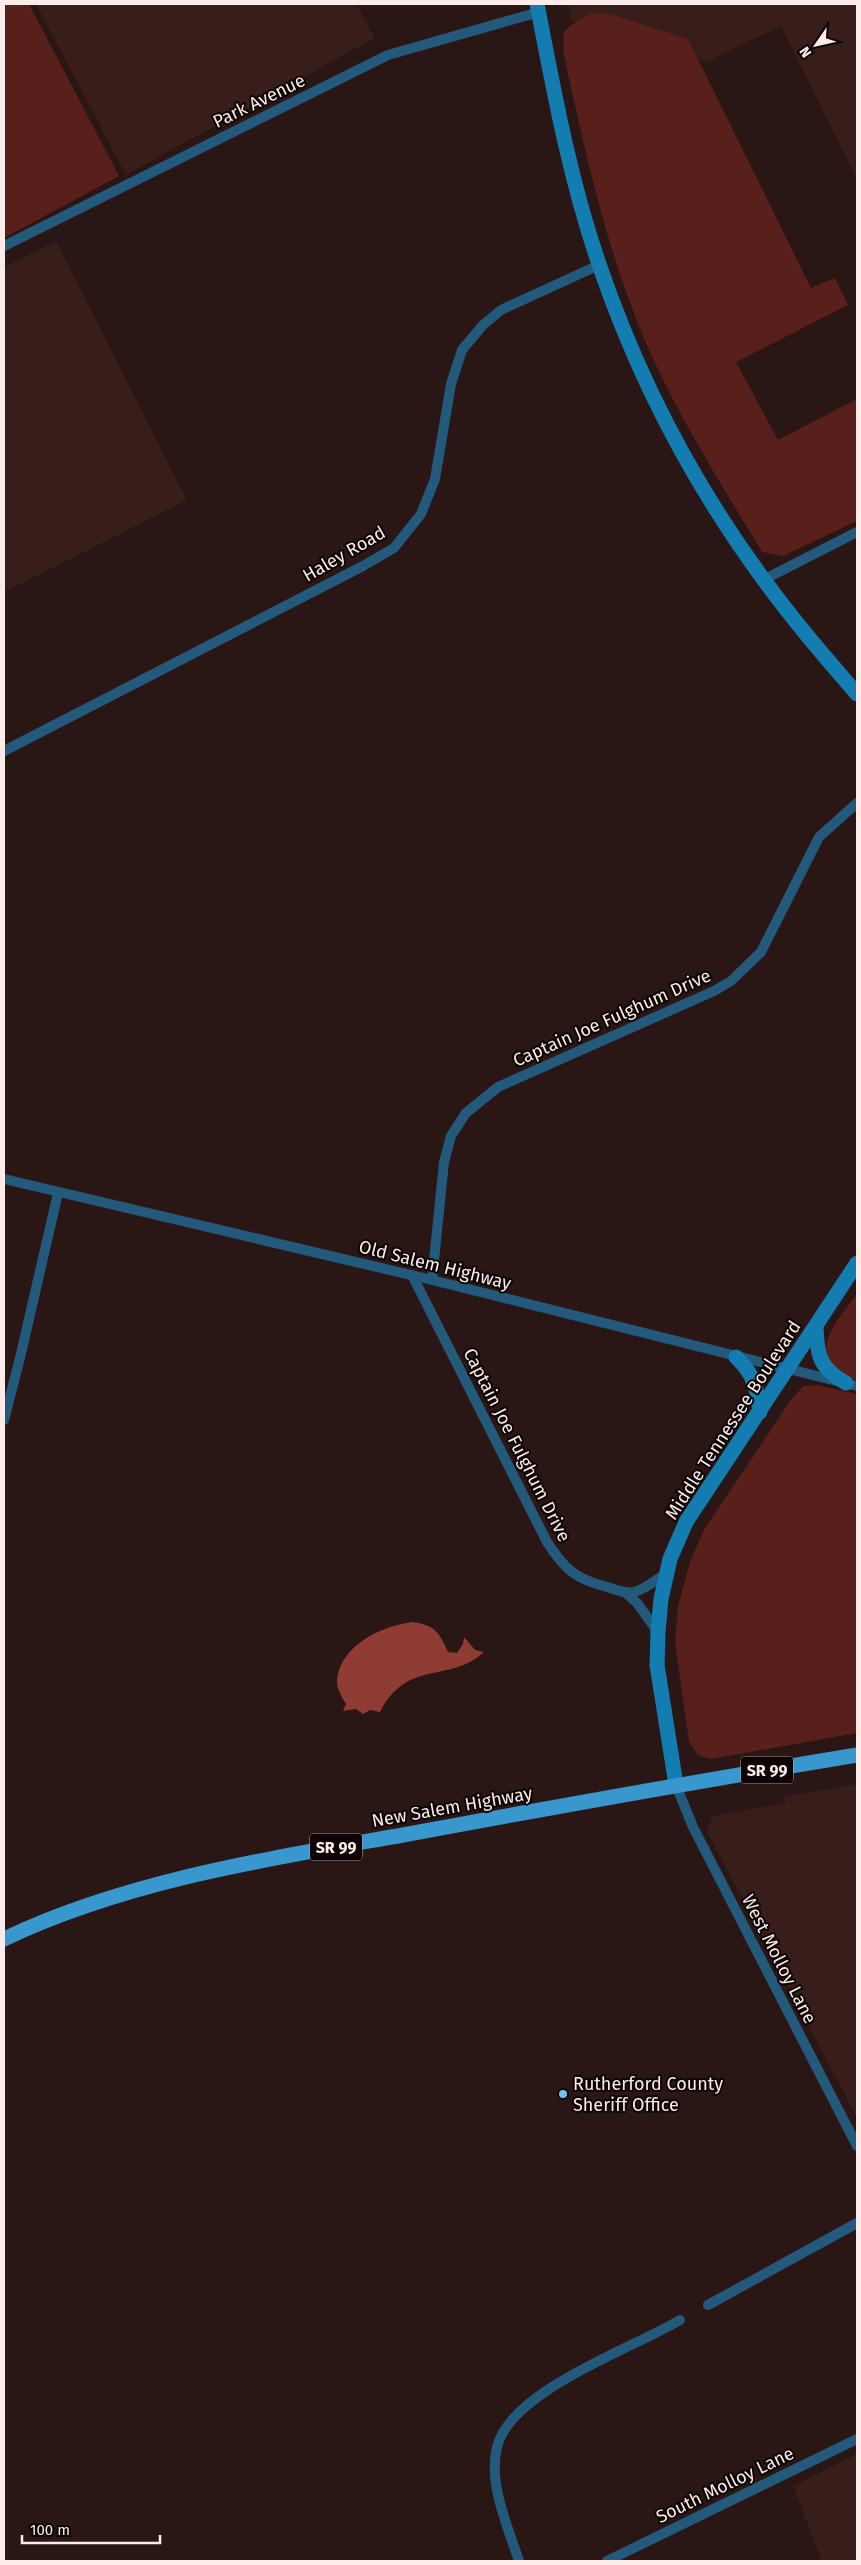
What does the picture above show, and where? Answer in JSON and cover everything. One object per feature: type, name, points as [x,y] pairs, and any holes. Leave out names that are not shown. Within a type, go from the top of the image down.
[{"type":"main road","points":[[538,8],[565,146],[599,265],[649,386],[677,442],[721,517],[763,580],[812,642],[857,694]]},
{"type":"main road","name":"Middle Tennessee Boulevard","points":[[676,1785],[657,1665],[658,1632],[670,1559],[686,1522],[857,1263]]},
{"type":"main road","points":[[816,1326],[817,1350],[822,1362],[833,1376],[852,1385]]},
{"type":"main road","points":[[736,1357],[749,1370],[755,1382],[760,1412]]},
{"type":"main road","name":"New Salem Highway","points":[[4,1939],[109,1899],[179,1879],[460,1824],[857,1755]]},
{"type":"street","name":"Park Avenue","points":[[4,246],[388,55],[538,8]]},
{"type":"street","name":"Haley Road","points":[[4,751],[363,566],[394,548],[421,514],[435,479],[451,384],[462,350],[483,325],[501,310],[599,265]]},
{"type":"street","points":[[763,580],[857,532]]},
{"type":"street","name":"Captain Joe Fulghum Drive","points":[[432,1280],[444,1162],[451,1136],[466,1114],[498,1087],[714,991],[731,981],[761,952],[819,837],[857,803]]},
{"type":"street","name":"Old Salem Highway","points":[[4,1179],[412,1275],[852,1385]]},
{"type":"street","points":[[4,1420],[58,1193]]},
{"type":"street","name":"Captain Joe Fulghum Drive","points":[[412,1275],[547,1542],[560,1562],[575,1576],[590,1583],[626,1593]]},
{"type":"street","points":[[626,1593],[636,1591],[668,1572]]},
{"type":"street","points":[[626,1593],[637,1603],[658,1632]]},
{"type":"street","name":"West Molloy Lane","points":[[676,1785],[693,1827],[857,2146]]},
{"type":"street","points":[[708,2305],[857,2223]]},
{"type":"street","points":[[519,2561],[501,2506],[496,2473],[497,2447],[504,2431],[519,2410],[544,2391],[680,2320]]},
{"type":"street","name":"South Molloy Lane","points":[[606,2561],[857,2439]]},
{"type":"shaded area","points":[[4,4],[29,4],[119,176],[4,238]]},
{"type":"shaded area","points":[[36,4],[357,4],[374,38],[126,175]]},
{"type":"shaded area","points":[[568,4],[857,4],[857,180],[781,26],[707,62],[571,20]]},
{"type":"shaded area","points":[[591,14],[610,14],[688,39],[811,288],[835,278],[848,305],[736,362],[778,440],[857,399],[857,521],[783,556],[762,552],[699,446],[669,392],[643,336],[617,267],[579,123],[563,51],[564,32],[571,25]]},
{"type":"shaded area","points":[[56,241],[187,500],[4,592],[4,267]]},
{"type":"shaded area","points":[[857,1294],[857,1380],[841,1374],[836,1369],[827,1353],[827,1344],[829,1335],[839,1317]]},
{"type":"shaded area","points":[[817,1385],[857,1394],[857,1733],[711,1759],[698,1755],[689,1742],[675,1643],[678,1606],[690,1562],[703,1531],[790,1401],[803,1386]]},
{"type":"shaded area","points":[[412,1622],[426,1625],[435,1631],[442,1639],[448,1652],[457,1653],[463,1644],[464,1637],[475,1650],[484,1652],[471,1662],[416,1678],[403,1684],[391,1695],[380,1712],[370,1710],[363,1714],[356,1709],[343,1711],[346,1704],[338,1689],[337,1679],[340,1667],[346,1656],[365,1639],[376,1633],[400,1624]]},
{"type":"shaded area","points":[[857,1784],[857,2105],[855,2106],[857,2107],[857,2118],[707,1831],[712,1816],[786,1803],[783,1797]]},
{"type":"shaded area","points":[[857,2454],[857,2561],[822,2561],[793,2486]]},
{"type":"place","name":"Rutherford County Sheriff Office","points":[[563,2094]]}]
